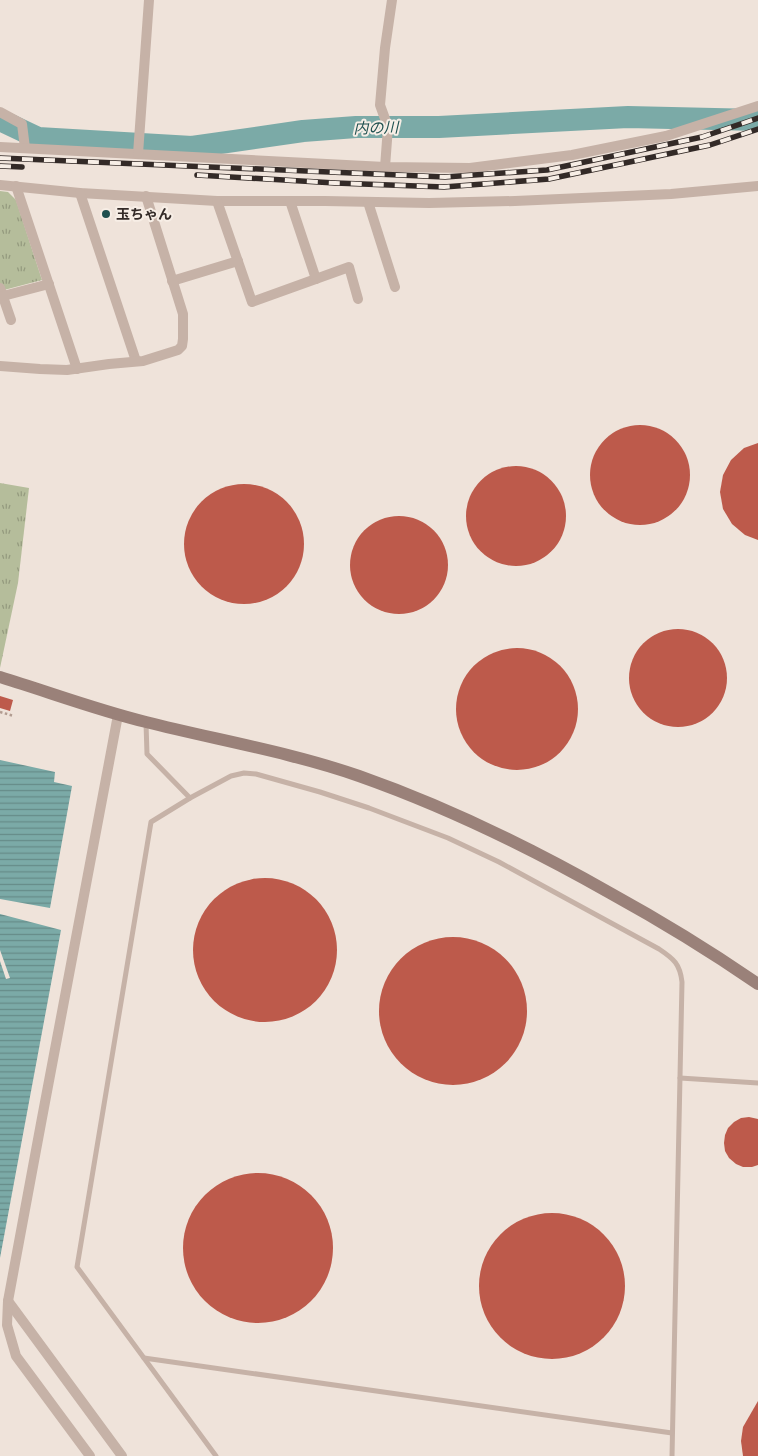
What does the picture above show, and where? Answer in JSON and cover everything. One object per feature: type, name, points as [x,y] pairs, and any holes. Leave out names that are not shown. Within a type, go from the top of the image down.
[{"type":"street","points":[[138,154],[150,0]]},
{"type":"street","points":[[385,167],[388,126],[380,105],[385,48],[392,0]]},
{"type":"street","points":[[0,147],[385,167],[470,168],[572,155],[666,136],[758,106]]},
{"type":"street","points":[[0,112],[22,124],[25,148]]},
{"type":"street","points":[[0,185],[80,193],[218,200],[429,204],[671,194],[758,186]]},
{"type":"street","points":[[16,186],[77,369]]},
{"type":"street","points":[[80,193],[136,361]]},
{"type":"street","points":[[0,366],[57,370],[77,369],[142,361],[178,350],[182,346],[183,314],[146,196]]},
{"type":"street","points":[[218,200],[252,302],[349,267],[358,298]]},
{"type":"street","points":[[290,201],[316,279]]},
{"type":"street","points":[[368,202],[395,287]]},
{"type":"street","points":[[172,281],[238,261]]},
{"type":"street","points":[[11,320],[1,292],[49,284]]},
{"type":"street","points":[[0,677],[118,715],[311,761],[434,805],[514,841],[573,872],[672,928],[758,984]]},
{"type":"street","points":[[90,1456],[16,1356],[7,1325],[8,1301],[118,715]]},
{"type":"street","points":[[8,1301],[122,1456]]},
{"type":"lane","points":[[146,722],[147,754],[190,798]]},
{"type":"lane","points":[[216,1456],[77,1267],[151,822],[231,776],[244,773],[256,774],[320,792],[369,808],[448,838],[499,862],[659,949],[676,962],[681,970],[682,982],[672,1456]]},
{"type":"lane","points":[[680,1078],[758,1083]]},
{"type":"lane","points":[[144,1358],[672,1433]]},
{"type":"path","points":[[0,712],[14,716]]},
{"type":"green space","points":[[0,191],[8,192],[16,200],[42,280],[4,290],[0,284]]},
{"type":"green space","points":[[0,483],[29,488],[18,583],[0,668]]},
{"type":"water","points":[[0,760],[55,772],[54,782],[72,786],[50,908],[0,899]]},
{"type":"water","points":[[0,914],[61,930],[0,1258],[0,961],[6,979],[10,978],[0,950]]},
{"type":"building","points":[[640,425],[650,426],[668,433],[682,447],[689,465],[689,485],[682,503],[668,517],[650,524],[640,525],[630,524],[612,517],[598,503],[591,485],[590,475],[591,465],[598,447],[612,433],[630,426]]},
{"type":"building","points":[[758,443],[758,540],[745,535],[732,524],[723,509],[720,492],[723,475],[731,460],[744,448]]},
{"type":"building","points":[[516,466],[535,470],[551,481],[562,497],[566,516],[562,535],[551,551],[535,562],[516,566],[497,562],[481,551],[470,535],[466,516],[470,497],[481,481],[497,470]]},
{"type":"building","points":[[244,484],[267,488],[287,501],[300,521],[304,544],[300,567],[287,587],[267,600],[244,604],[221,600],[201,587],[188,567],[184,544],[188,521],[201,501],[221,488]]},
{"type":"building","points":[[399,516],[418,520],[434,530],[444,546],[448,565],[444,584],[434,600],[418,610],[399,614],[380,610],[364,600],[354,584],[350,565],[354,546],[364,530],[380,520]]},
{"type":"building","points":[[678,629],[697,633],[713,643],[723,659],[727,678],[723,697],[713,713],[697,723],[678,727],[659,723],[643,713],[633,697],[629,678],[633,659],[643,643],[659,633]]},
{"type":"building","points":[[517,648],[540,653],[560,666],[573,686],[578,709],[573,732],[560,752],[540,765],[517,770],[494,765],[474,752],[461,732],[456,709],[461,686],[474,666],[494,653]]},
{"type":"building","points":[[0,696],[13,700],[10,711],[0,708]]},
{"type":"building","points":[[265,878],[292,884],[305,890],[316,899],[325,910],[331,923],[337,950],[331,977],[325,990],[316,1001],[305,1010],[292,1016],[265,1022],[238,1016],[225,1010],[214,1001],[205,990],[199,977],[193,950],[199,923],[205,910],[214,899],[225,890],[238,884]]},
{"type":"building","points":[[453,937],[467,938],[481,943],[494,949],[505,959],[515,970],[521,983],[526,997],[526,1025],[521,1039],[515,1052],[505,1063],[494,1073],[481,1079],[467,1084],[453,1085],[439,1084],[425,1079],[412,1073],[401,1063],[391,1052],[385,1039],[380,1025],[379,1011],[380,997],[385,983],[391,970],[401,959],[412,949],[425,943],[439,938]]},
{"type":"building","points":[[741,1118],[758,1119],[758,1165],[743,1167],[729,1158],[725,1151],[724,1143],[728,1128]]},
{"type":"building","points":[[258,1173],[273,1174],[287,1179],[311,1195],[327,1219],[332,1233],[332,1263],[327,1277],[311,1301],[287,1317],[273,1322],[258,1323],[243,1322],[229,1317],[205,1301],[189,1277],[184,1263],[183,1248],[184,1233],[189,1219],[205,1195],[229,1179],[243,1174]]},
{"type":"building","points":[[552,1213],[580,1218],[604,1234],[620,1258],[625,1286],[620,1314],[604,1338],[580,1354],[552,1359],[524,1354],[500,1338],[484,1314],[479,1286],[484,1258],[500,1234],[524,1218]]},
{"type":"building","points":[[758,1401],[758,1456],[743,1456],[741,1441],[743,1427]]},
{"type":"waterway","name":"内の川","points":[[0,120],[38,138],[192,147],[303,131],[356,127],[439,127],[628,117],[758,120]]},
{"type":"railway","points":[[0,158],[445,177],[547,170],[702,137],[758,118]]},
{"type":"railway","points":[[197,175],[444,187],[549,179],[710,145],[758,129]]},
{"type":"railway","points":[[0,166],[22,167]]},
{"type":"place","name":"玉ちゃん","points":[[106,214]]}]
